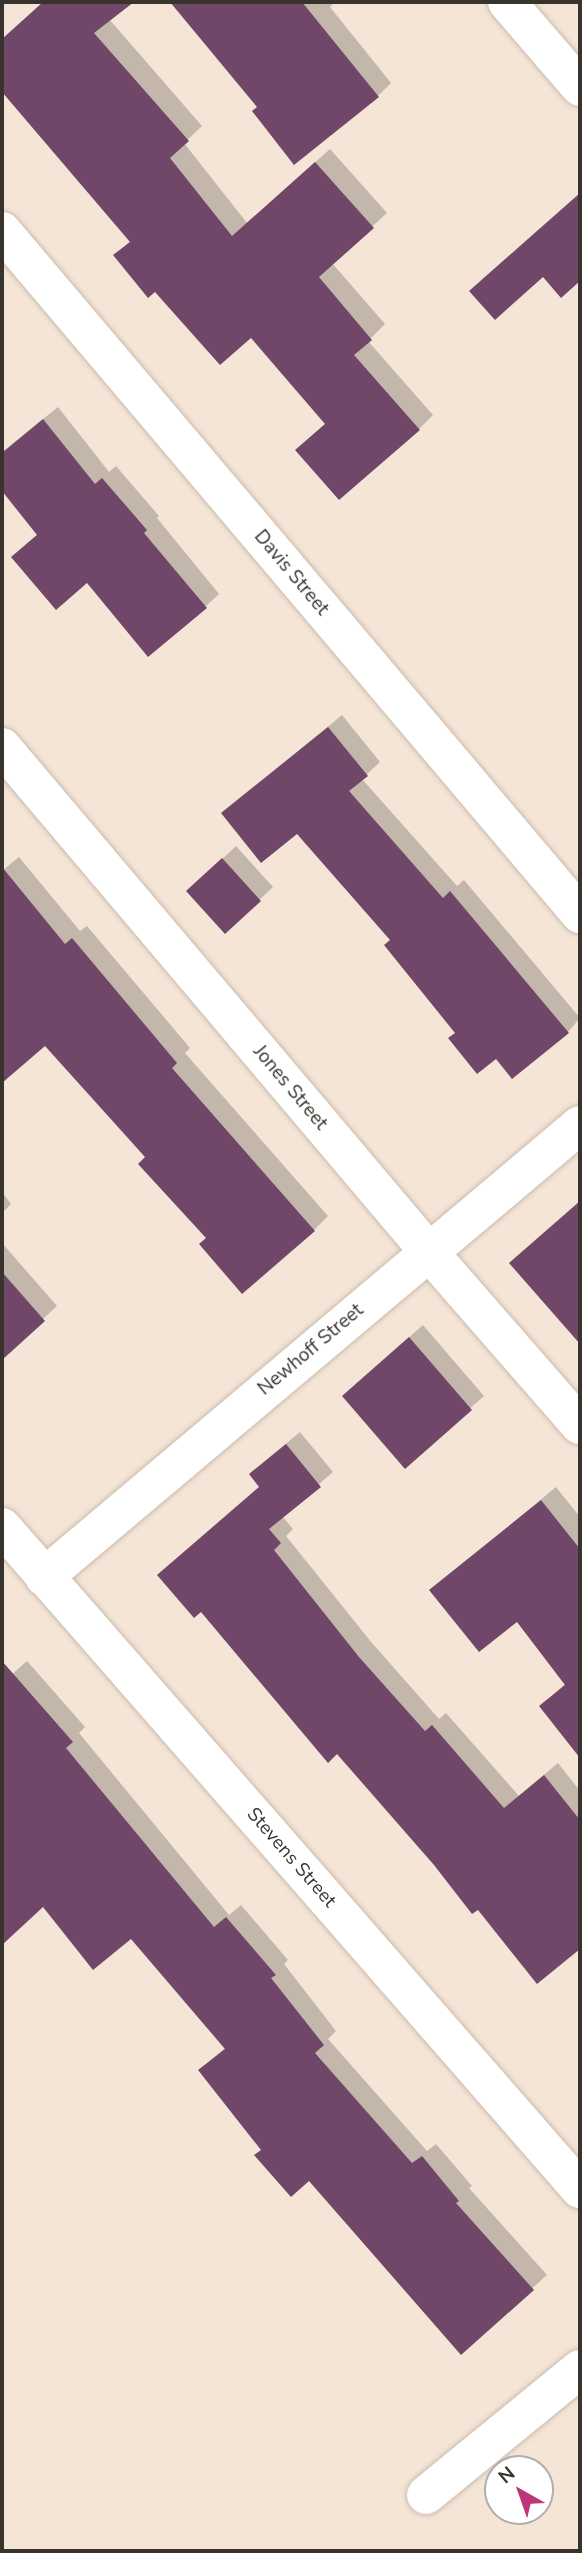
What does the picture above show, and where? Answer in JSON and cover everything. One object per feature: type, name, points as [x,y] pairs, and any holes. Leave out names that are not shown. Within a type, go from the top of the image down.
[{"type":"street","points":[[507,2],[580,87]]},
{"type":"street","name":"Davis Street","points":[[2,231],[580,914]]},
{"type":"street","name":"Jones Street","points":[[2,747],[428,1251],[580,1425]]},
{"type":"street","name":"Newhoff Street","points":[[44,1577],[580,1125]]},
{"type":"street","name":"Stevens Street","points":[[2,1527],[580,2189]]},
{"type":"street","points":[[426,2496],[580,2369]]},
{"type":"building","points":[[43,2],[134,2],[94,33],[189,141],[170,158],[232,236],[315,162],[374,228],[319,277],[372,340],[354,355],[420,430],[339,500],[295,450],[325,424],[251,338],[220,365],[155,292],[148,298],[113,255],[130,242],[2,92],[2,39]]},
{"type":"building","points":[[170,2],[302,2],[379,97],[294,165],[252,111],[257,107]]},
{"type":"building","points":[[580,193],[580,281],[561,298],[543,277],[495,320],[469,291]]},
{"type":"building","points":[[43,419],[95,484],[102,478],[147,530],[144,533],[207,608],[148,657],[87,583],[56,610],[11,557],[37,535],[2,491],[2,453]]},
{"type":"building","points":[[328,727],[368,776],[349,791],[443,898],[450,891],[569,1033],[512,1079],[496,1059],[477,1074],[448,1038],[455,1033],[384,945],[390,940],[297,834],[261,863],[221,813]]},
{"type":"building","points":[[222,858],[261,901],[225,934],[186,891]]},
{"type":"building","points":[[2,867],[65,944],[72,938],[177,1063],[172,1068],[315,1231],[242,1294],[199,1244],[206,1238],[138,1164],[145,1157],[45,1046],[2,1083]]},
{"type":"building","points":[[580,1201],[580,1344],[509,1263]]},
{"type":"building","points":[[2,1272],[45,1321],[2,1360]]},
{"type":"building","points":[[409,1337],[472,1410],[405,1469],[342,1396]]},
{"type":"building","points":[[286,1444],[321,1487],[269,1529],[281,1543],[274,1550],[359,1657],[425,1731],[432,1725],[504,1808],[544,1775],[580,1820],[580,1949],[537,1984],[478,1910],[472,1914],[434,1865],[337,1754],[328,1763],[201,1612],[194,1618],[157,1575],[259,1487],[249,1474]]},
{"type":"building","points":[[541,1500],[580,1549],[580,1758],[539,1706],[565,1685],[517,1622],[479,1652],[429,1590]]},
{"type":"building","points":[[2,1661],[73,1742],[66,1748],[214,1927],[226,1917],[276,1975],[271,1978],[324,2045],[315,2053],[412,2163],[422,2156],[459,2201],[456,2203],[534,2290],[461,2355],[309,2181],[291,2197],[254,2155],[261,2150],[198,2070],[225,2049],[131,1939],[93,1970],[43,1907],[2,1945]]}]
